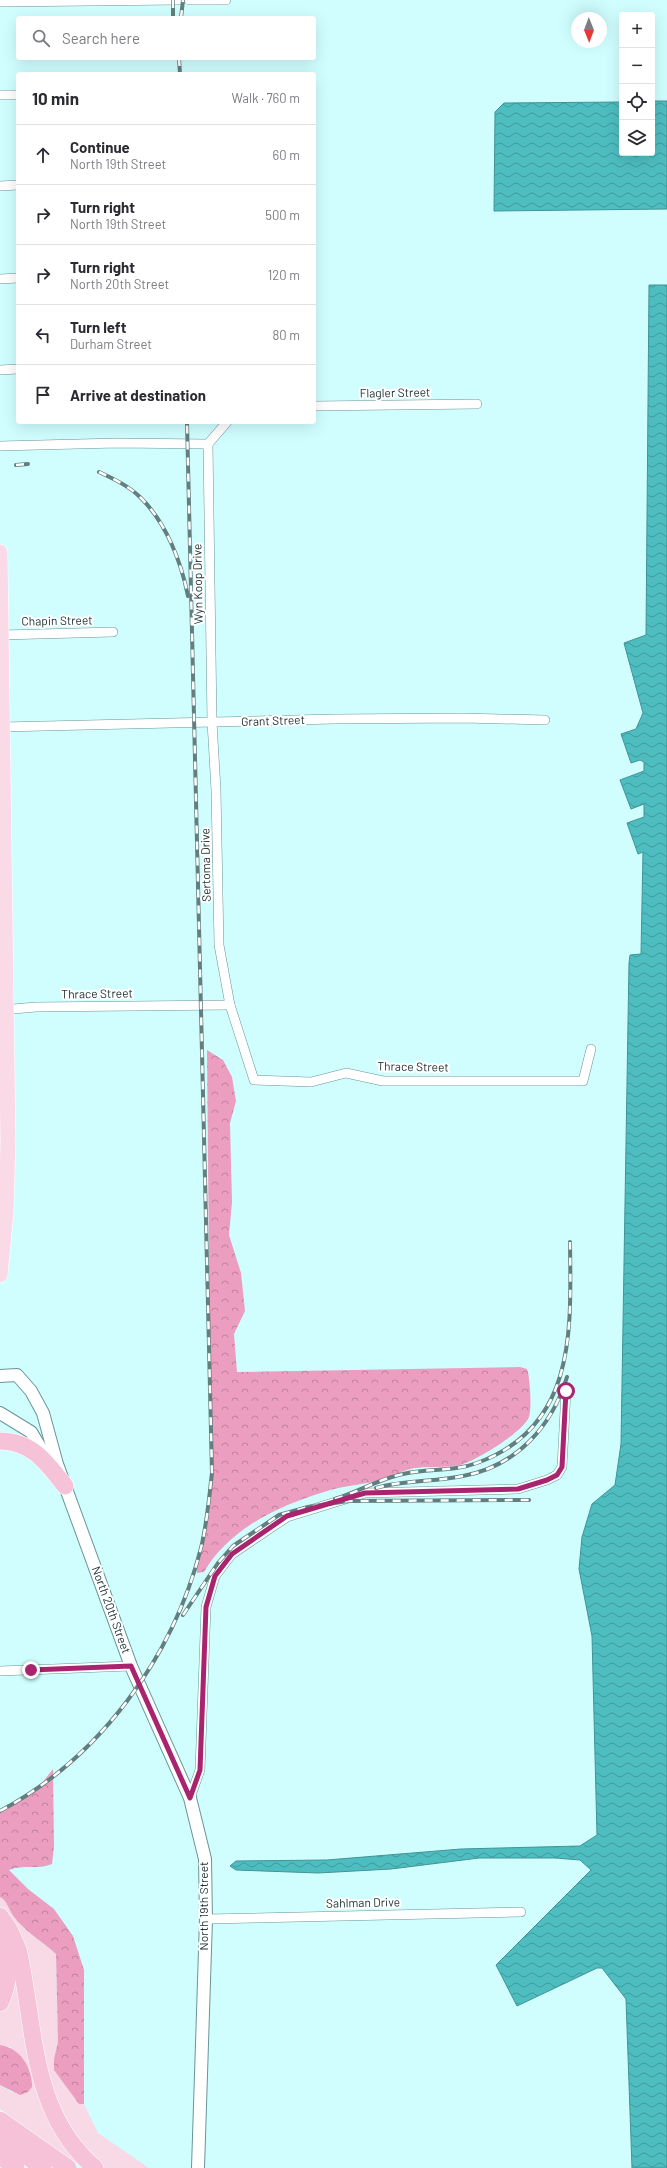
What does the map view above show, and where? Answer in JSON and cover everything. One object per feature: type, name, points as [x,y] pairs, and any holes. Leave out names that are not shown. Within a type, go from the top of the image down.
[{"type":"highway","points":[[0,1441],[17,1443],[31,1449],[44,1460],[65,1486]]},
{"type":"highway","points":[[0,1916],[9,1929],[18,1948],[39,2073],[47,2100],[68,2139],[83,2158],[95,2168]]},
{"type":"highway","points":[[0,1939],[7,1957],[8,1971],[7,1984],[0,2003]]},
{"type":"highway","points":[[0,2120],[68,2168]]},
{"type":"highway","points":[[0,2137],[43,2168]]},
{"type":"highway","points":[[0,2156],[16,2168]]},
{"type":"main road","points":[[0,552],[2,634],[1,727],[4,1131],[6,1212],[0,1275]]},
{"type":"street","points":[[0,2],[179,0]]},
{"type":"street","points":[[189,0],[226,0]]},
{"type":"street","points":[[0,95],[16,94]]},
{"type":"street","points":[[0,186],[16,185]]},
{"type":"street","points":[[0,279],[16,278]]},
{"type":"street","points":[[0,370],[16,369]]},
{"type":"street","name":"Flagler Street","points":[[316,406],[477,404]]},
{"type":"street","points":[[0,446],[117,443],[208,444],[225,424]]},
{"type":"street","name":"Wyn Koop Drive","points":[[208,444],[212,722]]},
{"type":"street","name":"Chapin Street","points":[[2,634],[113,632]]},
{"type":"street","name":"Grant Street","points":[[1,727],[463,718],[545,720]]},
{"type":"street","name":"Sertoma Drive","points":[[212,722],[216,790],[219,945],[230,1005]]},
{"type":"street","name":"Thrace Street","points":[[3,1010],[36,1007],[230,1005],[254,1080],[311,1082],[346,1073],[384,1081],[584,1081],[591,1049]]},
{"type":"street","name":"North 20th Street","points":[[0,1376],[17,1375],[31,1391],[43,1413],[65,1486],[131,1666],[190,1798]]},
{"type":"street","points":[[190,1798],[200,1770],[206,1607],[215,1576],[232,1554],[287,1516],[365,1493],[518,1489],[547,1480],[557,1475],[562,1467],[566,1391]]},
{"type":"street","name":"North 20th Street","points":[[0,1413],[31,1432],[65,1486]]},
{"type":"street","points":[[0,1671],[131,1666]]},
{"type":"street","name":"North 19th Street","points":[[190,1798],[205,1859],[206,1919],[198,2168]]},
{"type":"street","name":"Sahlman Drive","points":[[206,1919],[522,1912]]},
{"type":"shaded area","points":[[0,1897],[6,1903],[12,1915],[29,1932],[56,1954],[58,2042],[54,2059],[79,2104],[84,2104],[98,2133],[149,2168],[103,2168],[92,2159],[53,2102],[6,1912],[0,1906]]},
{"type":"shaded area","points":[[5,1928],[33,2062],[83,2168],[0,2109],[0,2085],[13,2093],[11,2047],[0,2045],[0,2012],[4,2006]]},
{"type":"green space","points":[[207,1050],[223,1060],[232,1077],[236,1101],[230,1123],[232,1202],[229,1235],[241,1273],[245,1311],[234,1334],[237,1372],[520,1367],[527,1369],[528,1373],[530,1413],[525,1423],[509,1438],[477,1458],[460,1465],[410,1469],[377,1481],[330,1490],[289,1504],[272,1512],[241,1531],[214,1557],[204,1572],[197,1573],[197,1565],[210,1509],[212,1416],[210,1376]]},
{"type":"green space","points":[[53,1769],[54,1846],[52,1864],[41,1867],[20,1867],[9,1870],[28,1889],[54,1909],[73,1936],[84,1970],[84,2104],[79,2104],[54,2070],[54,2059],[58,2042],[56,1954],[29,1932],[12,1915],[6,1903],[0,1897],[0,1812],[42,1783]]},
{"type":"green space","points":[[0,2045],[13,2050],[24,2060],[30,2072],[32,2087],[28,2092],[20,2095],[0,2085]]},
{"type":"water","points":[[655,101],[667,101],[667,209],[494,211],[495,112],[504,103],[619,102],[619,156],[655,156]]},
{"type":"water","points":[[649,285],[667,285],[667,2168],[632,2168],[626,1999],[602,1968],[597,1968],[517,2006],[496,1965],[591,1870],[580,1860],[555,1858],[479,1858],[391,1869],[318,1873],[236,1870],[230,1866],[236,1861],[327,1860],[461,1849],[580,1846],[597,1835],[592,1636],[579,1569],[582,1537],[592,1504],[615,1485],[621,1444],[629,963],[630,955],[641,954],[643,852],[638,854],[627,823],[644,817],[644,804],[631,809],[620,780],[644,771],[644,762],[640,760],[631,763],[621,734],[636,729],[643,713],[624,643],[646,635]]},
{"type":"railway","points":[[173,0],[173,16]]},
{"type":"railway","points":[[181,16],[183,0]]},
{"type":"railway","points":[[179,60],[180,72]]},
{"type":"railway","points":[[0,1811],[36,1789],[70,1763],[100,1733],[128,1700],[151,1665],[172,1628],[188,1588],[201,1548],[208,1511],[212,1473],[187,424]]},
{"type":"railway","points":[[16,465],[28,464]]},
{"type":"railway","points":[[99,472],[131,490],[141,498],[158,519],[177,556],[188,596]]},
{"type":"railway","points":[[335,1499],[394,1476],[412,1472],[459,1468],[477,1463],[510,1447],[534,1426],[551,1400],[561,1372],[567,1341],[570,1308],[570,1242]]},
{"type":"railway","points":[[376,1488],[387,1485],[463,1476],[482,1471],[500,1463],[516,1453],[530,1441],[542,1427],[552,1412],[567,1377]]},
{"type":"railway","points":[[183,1615],[218,1563],[233,1546],[279,1515],[308,1507],[348,1501],[529,1500]]},
{"type":"route","points":[[31,1670],[131,1666],[190,1798],[200,1770],[206,1607],[215,1576],[232,1554],[287,1516],[365,1493],[518,1489],[547,1480],[557,1475],[562,1467],[566,1391]]}]
